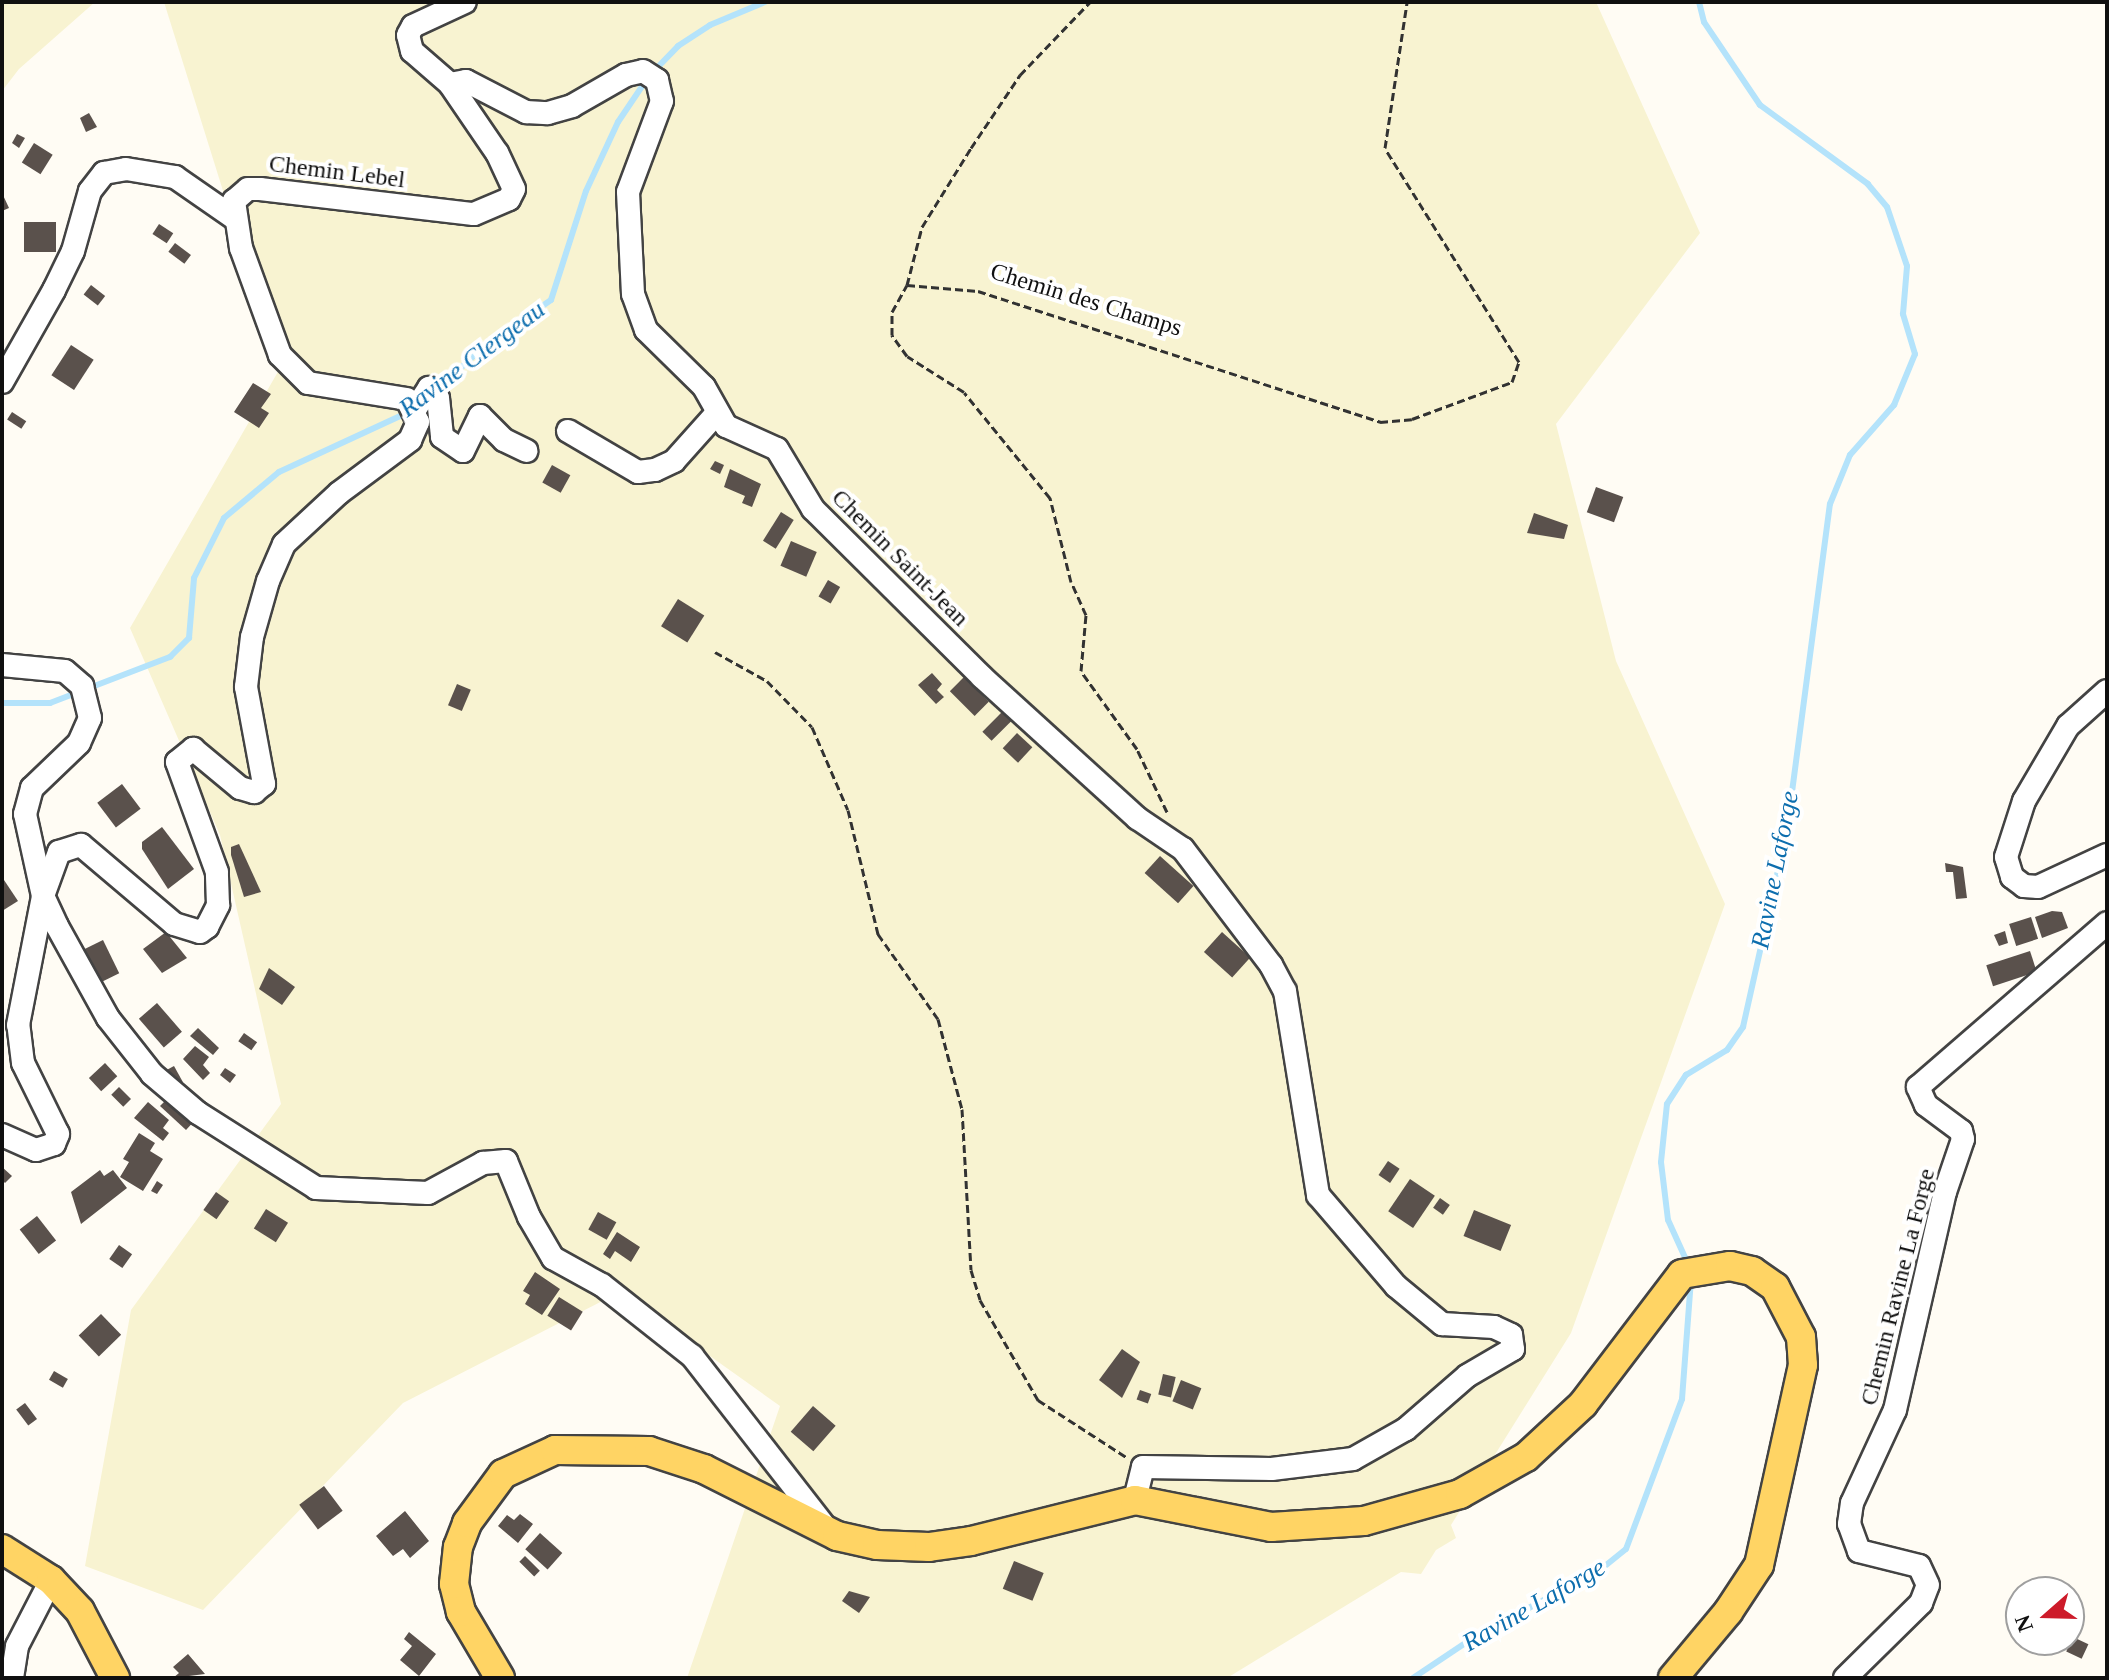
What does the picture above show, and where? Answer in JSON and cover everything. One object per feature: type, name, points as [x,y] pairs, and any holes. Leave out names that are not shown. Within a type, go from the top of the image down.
[{"type":"main road","points":[[500,1678],[461,1612],[454,1584],[458,1547],[486,1494],[503,1474],[529,1459],[583,1447],[649,1451],[704,1469],[829,1532],[877,1545],[929,1547],[1135,1500],[1245,1524],[1299,1529],[1364,1521],[1460,1494],[1526,1457],[1583,1404],[1682,1274],[1710,1266],[1752,1271],[1775,1287],[1787,1307],[1801,1337],[1803,1365],[1759,1565],[1728,1612],[1673,1678]]},
{"type":"main road","points":[[2,1549],[51,1580],[80,1611],[115,1678]]},
{"type":"street","name":"Chemin Lebel","points":[[234,218],[234,201],[248,189],[474,214],[502,204],[514,189],[510,179],[450,84],[417,57],[408,35],[426,17],[465,2]]},
{"type":"street","name":"Chemin Saint-Jean","points":[[450,84],[466,81],[526,112],[548,113],[572,106],[626,75],[643,71],[657,80],[662,101],[628,192],[634,303],[646,330],[704,387],[716,414],[726,426],[777,449],[813,509],[982,677],[1137,818],[1183,849]]},
{"type":"street","points":[[2,382],[73,251],[90,191],[104,173],[126,169],[175,177],[234,218],[270,334],[297,375],[333,389],[407,399],[416,408],[418,422],[410,440],[339,493],[284,544],[268,581],[252,637],[246,687],[264,784],[254,792],[240,788],[193,749],[177,762],[217,872],[218,905],[207,927],[200,932],[174,924],[81,845],[59,852],[43,896],[18,1025],[23,1063],[58,1134],[54,1144],[36,1150],[2,1135]]},
{"type":"street","points":[[416,408],[429,388],[438,398],[442,437],[463,451],[480,416],[504,440],[527,451]]},
{"type":"street","points":[[568,431],[638,472],[647,471],[674,461],[716,414]]},
{"type":"street","points":[[2,665],[65,671],[82,686],[90,718],[79,743],[32,788],[25,814],[43,896],[108,1018],[152,1074],[198,1113],[316,1188],[428,1193],[483,1163],[506,1161],[529,1217],[553,1258],[602,1285],[692,1356],[829,1532]]},
{"type":"street","points":[[2107,691],[2068,726],[2024,801],[2006,857],[2012,877],[2024,886],[2038,887],[2107,855]]},
{"type":"street","points":[[1135,1500],[1143,1467],[1272,1469],[1353,1459],[1406,1429],[1467,1376],[1513,1349],[1511,1335],[1494,1327],[1442,1324],[1396,1286],[1318,1195],[1285,991],[1271,965],[1183,849]]},
{"type":"street","name":"Chemin Ravine La Forge","points":[[1845,1678],[1921,1603],[1928,1585],[1919,1566],[1859,1551],[1849,1524],[1852,1503],[1895,1410],[1945,1192],[1963,1139],[1961,1131],[1926,1105],[1918,1087],[2107,923]]},
{"type":"street","points":[[12,1678],[17,1646],[51,1580]]},
{"type":"path","points":[[1090,2],[1020,75],[922,227],[907,285],[892,312],[892,335],[907,356],[964,392],[1050,498],[1071,582],[1086,615],[1081,671],[1137,749],[1183,849]]},
{"type":"path","name":"Chemin des Champs","points":[[907,285],[1004,299],[1380,422],[1412,419],[1512,382],[1519,362],[1385,148],[1407,2]]},
{"type":"path","points":[[715,652],[767,681],[812,727],[848,810],[878,934],[938,1019],[962,1109],[971,1270],[980,1300],[1038,1400],[1143,1467]]},
{"type":"shaded area","points":[[2,2],[95,2],[19,69],[2,91]]},
{"type":"shaded area","points":[[164,2],[1596,2],[1700,233],[1556,424],[1616,661],[1725,904],[1571,1333],[1451,1525],[1456,1538],[1436,1550],[1421,1574],[1401,1572],[1227,1678],[687,1678],[780,1406],[620,1292],[403,1403],[203,1610],[85,1566],[131,1310],[281,1104],[220,835],[130,628],[279,370]]},
{"type":"building","points":[[89,113],[97,127],[86,132],[80,118]]},
{"type":"building","points":[[17,134],[25,138],[19,148],[12,143]]},
{"type":"building","points":[[34,143],[53,155],[40,174],[22,163]]},
{"type":"building","points":[[2,193],[9,208],[2,211]]},
{"type":"building","points":[[24,222],[56,222],[56,252],[24,252]]},
{"type":"building","points":[[159,224],[173,233],[167,243],[152,234]]},
{"type":"building","points":[[175,243],[191,255],[184,264],[168,252]]},
{"type":"building","points":[[91,285],[105,296],[98,306],[84,294]]},
{"type":"building","points":[[71,345],[94,360],[74,390],[51,375]]},
{"type":"building","points":[[253,383],[271,394],[261,408],[269,413],[259,428],[234,412]]},
{"type":"building","points":[[12,412],[26,421],[21,429],[7,420]]},
{"type":"building","points":[[715,461],[724,465],[720,474],[710,469]]},
{"type":"building","points":[[552,465],[570,475],[561,493],[542,482]]},
{"type":"building","points":[[730,469],[761,484],[752,507],[742,503],[745,496],[724,487]]},
{"type":"building","points":[[1596,487],[1623,497],[1614,522],[1587,512]]},
{"type":"building","points":[[781,512],[794,520],[776,549],[763,541]]},
{"type":"building","points":[[1534,513],[1568,525],[1564,539],[1527,533]]},
{"type":"building","points":[[791,541],[817,552],[806,577],[780,566]]},
{"type":"building","points":[[828,580],[840,587],[831,603],[818,596]]},
{"type":"building","points":[[678,599],[704,615],[687,643],[661,626]]},
{"type":"building","points":[[932,673],[942,684],[937,690],[944,697],[936,704],[918,685]]},
{"type":"building","points":[[964,677],[989,702],[975,716],[950,691]]},
{"type":"building","points":[[457,684],[471,690],[462,711],[448,705]]},
{"type":"building","points":[[1005,709],[1014,718],[992,741],[982,732]]},
{"type":"building","points":[[1017,733],[1032,747],[1018,763],[1003,748]]},
{"type":"building","points":[[122,784],[141,809],[116,827],[97,803]]},
{"type":"building","points":[[162,827],[194,869],[168,889],[142,849],[142,842]]},
{"type":"building","points":[[239,844],[261,892],[244,897],[231,855],[231,847]]},
{"type":"building","points":[[1160,856],[1193,886],[1178,903],[1145,873]]},
{"type":"building","points":[[1945,863],[1963,867],[1967,898],[1956,899],[1953,872],[1946,872]]},
{"type":"building","points":[[2,877],[18,901],[2,911]]},
{"type":"building","points":[[2052,911],[2062,912],[2068,928],[2042,938],[2035,917]]},
{"type":"building","points":[[2031,917],[2038,939],[2016,946],[2009,924]]},
{"type":"building","points":[[2005,931],[2008,943],[1999,946],[1994,935]]},
{"type":"building","points":[[166,932],[187,958],[162,973],[143,949]]},
{"type":"building","points":[[1222,932],[1250,957],[1232,977],[1204,952]]},
{"type":"building","points":[[103,940],[119,973],[96,985],[80,951]]},
{"type":"building","points":[[2030,951],[2037,972],[1993,986],[1986,965]]},
{"type":"building","points":[[269,968],[295,987],[282,1005],[259,989]]},
{"type":"building","points":[[157,1003],[182,1032],[164,1047],[139,1019]]},
{"type":"building","points":[[198,1028],[219,1048],[213,1055],[190,1036]]},
{"type":"building","points":[[244,1033],[257,1042],[251,1050],[238,1041]]},
{"type":"building","points":[[195,1046],[209,1057],[203,1065],[210,1073],[203,1080],[183,1059]]},
{"type":"building","points":[[105,1063],[117,1076],[101,1091],[89,1078]]},
{"type":"building","points":[[174,1066],[183,1082],[175,1086],[166,1070]]},
{"type":"building","points":[[225,1068],[236,1075],[230,1083],[220,1075]]},
{"type":"building","points":[[119,1087],[131,1099],[123,1107],[111,1095]]},
{"type":"building","points":[[169,1097],[197,1118],[186,1130],[160,1106]]},
{"type":"building","points":[[148,1102],[169,1120],[163,1128],[169,1133],[163,1141],[134,1118]]},
{"type":"building","points":[[139,1133],[155,1143],[150,1151],[163,1159],[143,1191],[120,1177],[129,1162],[123,1159]]},
{"type":"building","points":[[1388,1161],[1400,1169],[1390,1183],[1378,1175]]},
{"type":"building","points":[[2,1167],[12,1176],[5,1183],[2,1180]]},
{"type":"building","points":[[100,1170],[104,1176],[113,1170],[127,1188],[81,1224],[71,1192]]},
{"type":"building","points":[[1410,1179],[1435,1196],[1413,1228],[1388,1211]]},
{"type":"building","points":[[157,1181],[163,1185],[157,1194],[151,1191]]},
{"type":"building","points":[[216,1192],[229,1201],[216,1219],[203,1210]]},
{"type":"building","points":[[1440,1198],[1450,1205],[1443,1215],[1433,1208]]},
{"type":"building","points":[[266,1209],[288,1223],[276,1242],[254,1229]]},
{"type":"building","points":[[1474,1210],[1511,1225],[1501,1251],[1464,1236]]},
{"type":"building","points":[[598,1212],[616,1222],[607,1240],[588,1229]]},
{"type":"building","points":[[37,1216],[56,1240],[39,1254],[20,1230]]},
{"type":"building","points":[[617,1232],[640,1247],[631,1262],[615,1251],[610,1259],[603,1254]]},
{"type":"building","points":[[119,1245],[132,1254],[122,1268],[109,1259]]},
{"type":"building","points":[[535,1272],[560,1289],[542,1315],[525,1304],[530,1295],[523,1291]]},
{"type":"building","points":[[559,1297],[583,1312],[571,1330],[547,1316]]},
{"type":"building","points":[[101,1314],[121,1335],[99,1356],[79,1336]]},
{"type":"building","points":[[1122,1349],[1140,1362],[1122,1398],[1099,1380]]},
{"type":"building","points":[[54,1371],[68,1379],[63,1388],[49,1380]]},
{"type":"building","points":[[1163,1374],[1176,1377],[1171,1397],[1158,1394]]},
{"type":"building","points":[[1181,1380],[1201,1388],[1193,1410],[1172,1401]]},
{"type":"building","points":[[1140,1390],[1151,1394],[1148,1404],[1137,1399]]},
{"type":"building","points":[[25,1403],[37,1419],[28,1426],[16,1410]]},
{"type":"building","points":[[813,1406],[836,1426],[813,1451],[791,1432]]},
{"type":"building","points":[[324,1486],[343,1511],[318,1529],[299,1505]]},
{"type":"building","points":[[405,1511],[429,1541],[410,1558],[403,1549],[393,1556],[376,1536]]},
{"type":"building","points":[[520,1514],[533,1524],[518,1543],[498,1526],[507,1515],[514,1520]]},
{"type":"building","points":[[540,1533],[562,1553],[548,1569],[525,1549]]},
{"type":"building","points":[[525,1556],[540,1571],[534,1577],[519,1562]]},
{"type":"building","points":[[1014,1561],[1044,1573],[1032,1601],[1003,1589]]},
{"type":"building","points":[[849,1591],[870,1597],[859,1613],[842,1601]]},
{"type":"building","points":[[409,1632],[436,1654],[419,1676],[400,1660],[412,1646],[404,1639]]},
{"type":"building","points":[[188,1654],[205,1674],[173,1678],[179,1673],[173,1667]]},
{"type":"waterway","name":"Ravine Clergeau","points":[[654,71],[678,46],[710,25],[765,2]]},
{"type":"waterway","name":"Ravine Laforge","points":[[1688,1264],[1668,1220],[1661,1162],[1667,1104],[1686,1075],[1727,1050],[1743,1027],[1787,830],[1830,504],[1850,455],[1894,405],[1915,354],[1903,314],[1907,266],[1887,207],[1868,184],[1760,105],[1704,22],[1699,2]]},
{"type":"waterway","name":"Ravine Clergeau","points":[[437,390],[482,348],[551,300],[586,191],[618,122],[647,79]]},
{"type":"waterway","name":"Ravine Clergeau","points":[[2,703],[50,703],[170,657],[189,638],[194,578],[224,518],[279,472],[409,412]]},
{"type":"waterway","name":"Ravine Laforge","points":[[1413,1678],[1476,1636],[1600,1570],[1626,1549],[1682,1399],[1691,1278]]}]
